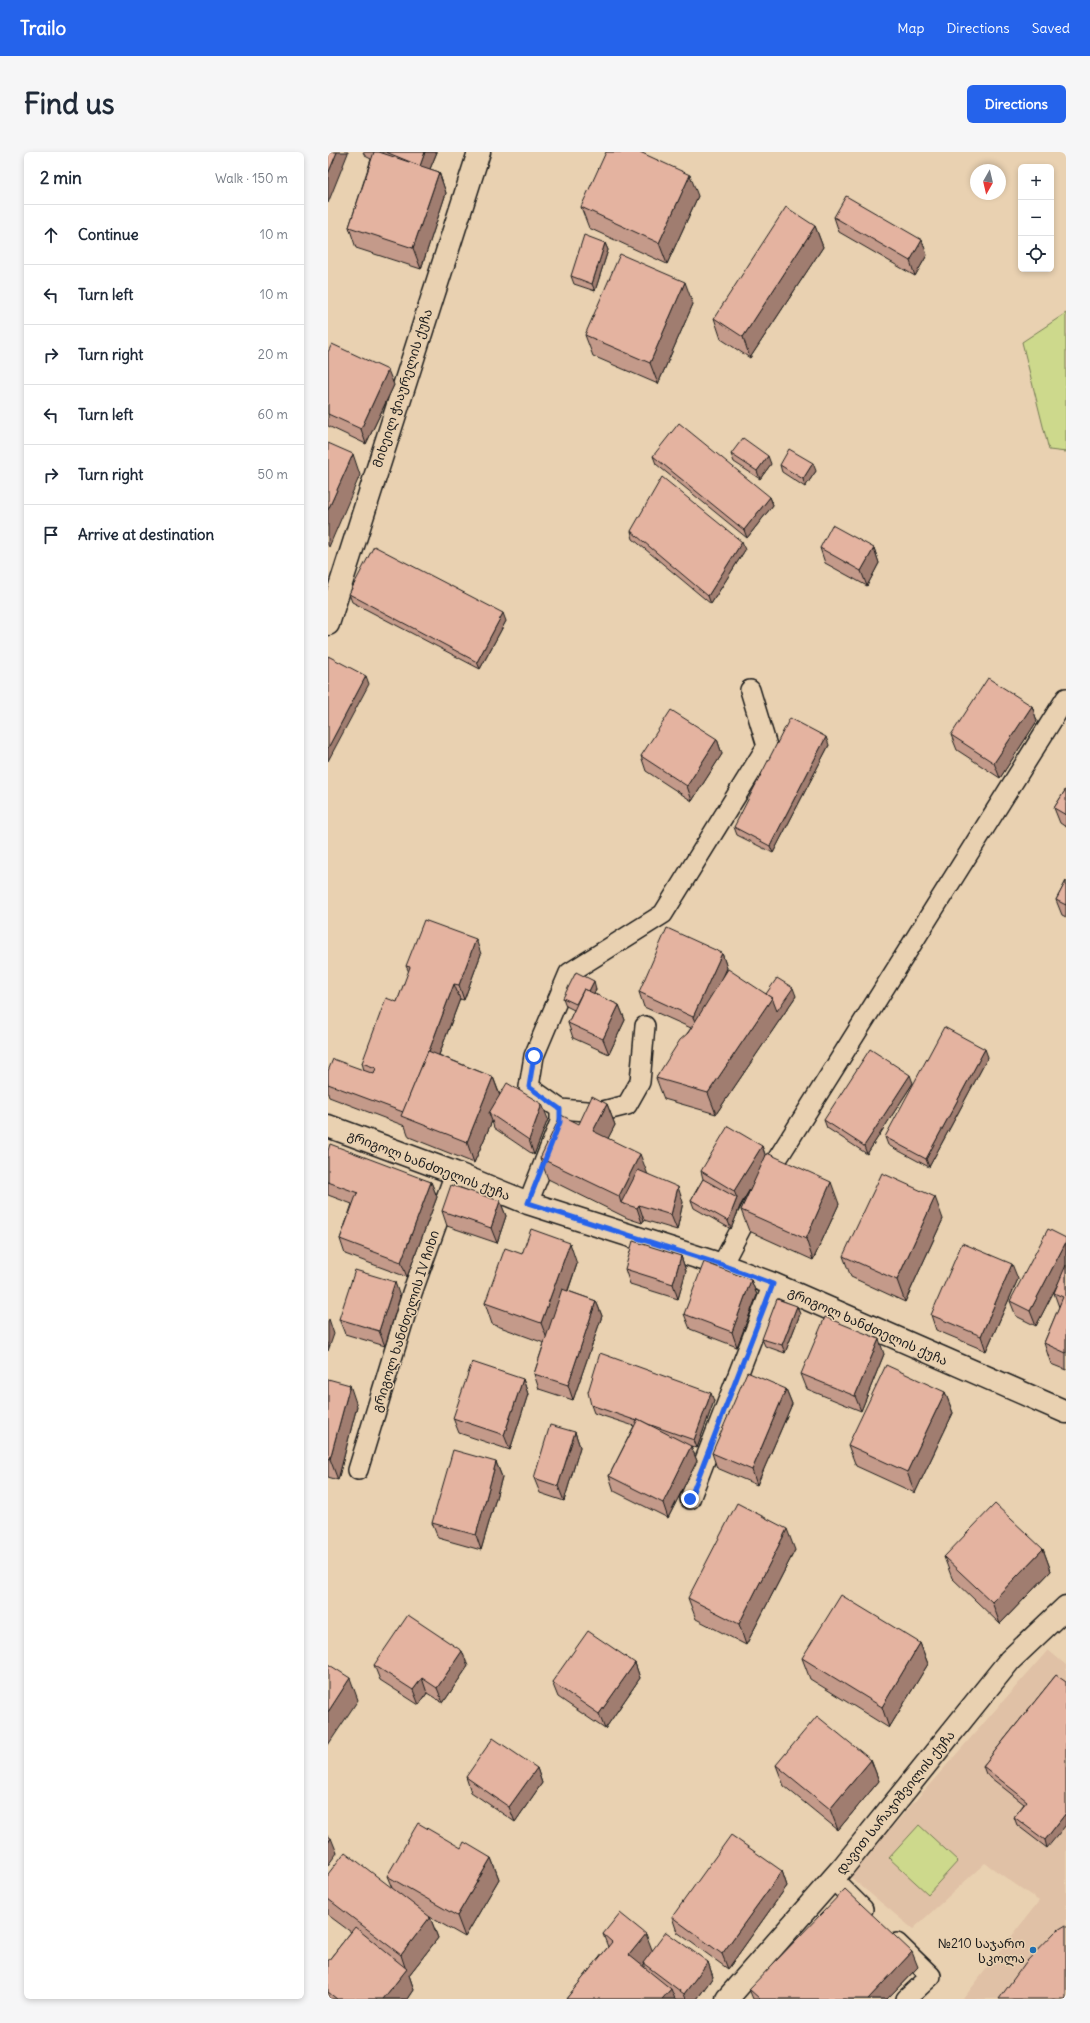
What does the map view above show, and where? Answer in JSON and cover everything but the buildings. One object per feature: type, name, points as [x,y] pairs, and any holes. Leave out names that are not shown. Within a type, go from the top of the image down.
[{"type":"street","name":"მიხეილ ჭიაურელის ქუჩა","points":[[328,624],[479,152]]},
{"type":"street","name":"გრიგოლ ხანძთელის ქუჩა","points":[[328,1126],[455,1173],[528,1203],[722,1265],[773,1284],[1066,1412]]},
{"type":"street","name":"დავით სარაჯიშვილის ქუჩა","points":[[727,1999],[833,1879],[1010,1660],[1066,1607]]},
{"type":"lane","points":[[645,1026],[640,1082],[627,1105],[599,1112],[560,1109],[529,1087],[534,1056],[569,973],[663,914],[767,746],[750,690]]},
{"type":"lane","points":[[722,1265],[776,1161],[1066,698]]},
{"type":"lane","points":[[528,1203],[560,1122],[560,1109]]},
{"type":"lane","name":"გრიგოლ ხანძთელის IV ჩიხი","points":[[358,1470],[412,1293],[455,1173]]},
{"type":"lane","points":[[690,1499],[773,1284]]},
{"type":"lane","points":[[833,1879],[931,1976],[906,1999]]},
{"type":"shaded area","points":[[1048,1650],[1066,1665],[1066,1999],[963,1999],[1039,1901],[985,1863],[913,1929],[849,1876]]},
{"type":"green space","points":[[1066,313],[1066,452],[1049,450],[1022,342]]},
{"type":"green space","points":[[919,1825],[958,1861],[928,1894],[889,1858]]},
{"type":"place","name":"№210 საჯარო სკოლა","points":[[1033,1950]]},
{"type":"route","points":[[534,1056],[529,1087],[560,1109],[560,1122],[528,1203],[722,1265],[773,1284],[690,1499]]}]
